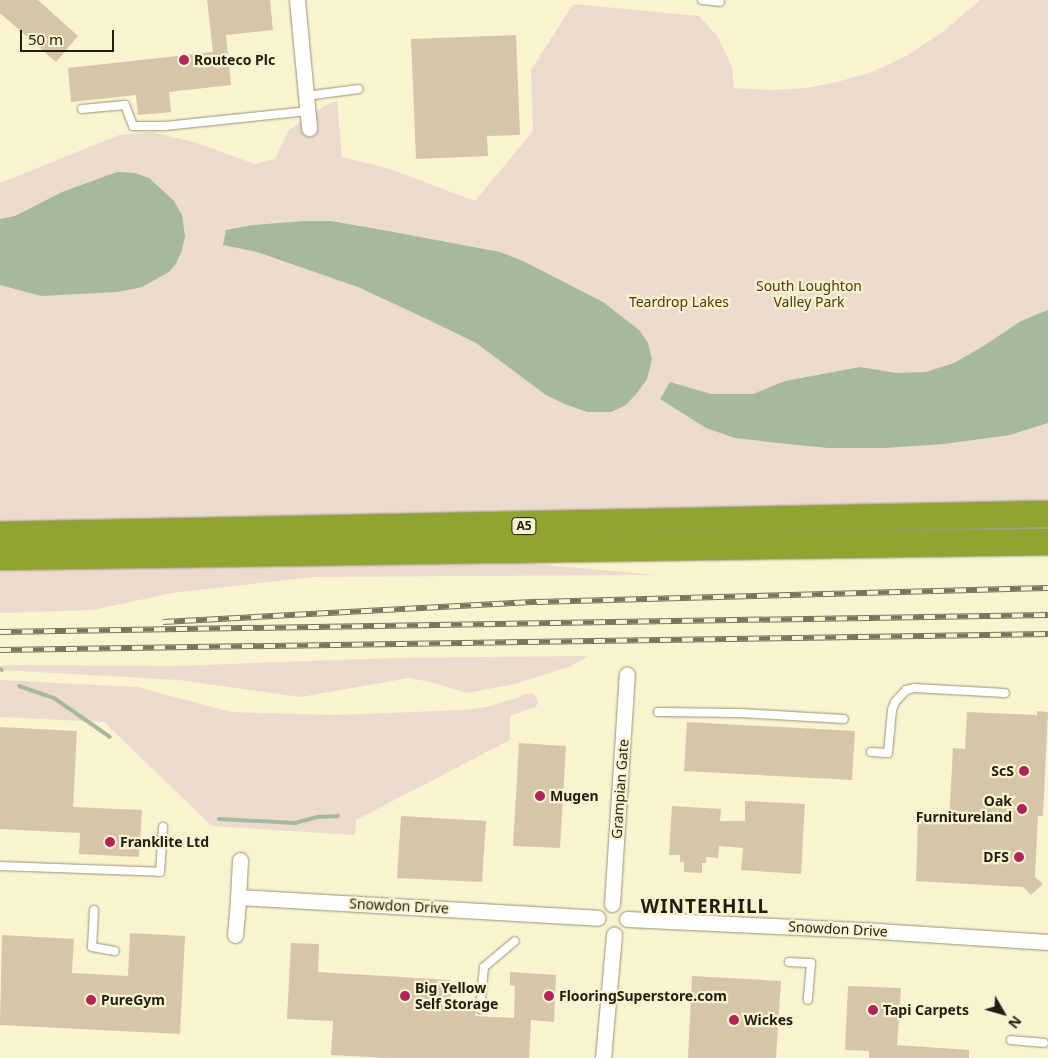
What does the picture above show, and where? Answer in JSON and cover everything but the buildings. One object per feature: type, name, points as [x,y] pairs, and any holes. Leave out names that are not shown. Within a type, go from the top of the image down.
[{"type":"highway","name":"A5","points":[[0,535],[1048,514]]},
{"type":"highway","name":"A5","points":[[0,558],[1048,542]]},
{"type":"street","points":[[297,0],[309,128]]},
{"type":"street","name":"Grampian Gate","points":[[612,904],[627,674]]},
{"type":"street","points":[[235,935],[240,860]]},
{"type":"street","name":"Snowdon Drive","points":[[238,896],[597,918]]},
{"type":"street","points":[[612,904],[624,910],[627,919],[620,931],[614,934],[600,929],[597,918],[603,906],[612,904]]},
{"type":"street","name":"Snowdon Drive","points":[[627,919],[862,930],[1048,942]]},
{"type":"street","points":[[603,1058],[614,934]]},
{"type":"lane","points":[[702,0],[720,2]]},
{"type":"lane","points":[[82,109],[125,105],[133,126],[165,126],[307,103],[359,89]]},
{"type":"lane","points":[[871,752],[888,753],[892,710],[895,702],[906,690],[914,688],[1005,693]]},
{"type":"lane","points":[[658,712],[740,713],[844,719]]},
{"type":"lane","points":[[0,866],[160,872],[163,827]]},
{"type":"lane","points":[[94,910],[92,947],[115,951]]},
{"type":"lane","points":[[480,1009],[484,967],[515,941]]},
{"type":"lane","points":[[789,962],[811,963],[808,1000]]},
{"type":"lane","points":[[1011,1040],[1044,1043]]},
{"type":"green space","name":"Teardrop Lakes","points":[[980,0],[1048,0],[1048,514],[0,535],[0,183],[119,135],[152,132],[197,143],[255,164],[275,159],[289,130],[324,106],[337,101],[342,157],[387,168],[475,201],[533,131],[531,70],[573,4],[699,16],[718,37],[732,67],[734,88],[770,90],[806,88],[872,72],[908,55],[944,31]]},
{"type":"green space","points":[[511,562],[657,575],[313,577],[172,593],[93,610],[0,613],[0,571]]},
{"type":"green space","points":[[588,656],[569,667],[515,684],[466,693],[435,683],[409,678],[301,697],[178,680],[0,670],[0,666],[14,665],[175,666],[393,658]]},
{"type":"green space","points":[[0,680],[137,687],[231,712],[335,715],[465,710],[486,707],[531,693],[536,696],[538,702],[536,707],[510,716],[510,740],[356,820],[355,835],[212,826],[104,722],[0,717]]},
{"type":"shaded area","points":[[117,172],[135,173],[149,178],[174,201],[182,215],[185,236],[182,250],[176,264],[169,272],[142,287],[118,292],[41,296],[0,285],[0,219],[15,216],[62,192]]},
{"type":"shaded area","name":"Teardrop Lakes","points":[[331,221],[388,231],[500,252],[523,261],[603,302],[639,330],[648,343],[652,359],[647,379],[626,405],[611,412],[588,412],[546,395],[476,343],[358,287],[257,252],[223,245],[226,230],[253,225]]},
{"type":"shaded area","points":[[1048,310],[1048,423],[1010,435],[944,444],[885,448],[828,448],[778,443],[735,438],[706,428],[660,399],[670,382],[711,394],[753,394],[785,381],[860,367],[896,373],[926,372],[954,363],[1021,321]]},
{"type":"waterway","points":[[19,686],[54,698],[110,737]]},
{"type":"waterway","points":[[219,819],[295,823],[318,817],[338,816]]},
{"type":"railway","points":[[163,622],[537,602],[1048,588]]},
{"type":"railway","points":[[0,632],[1048,615]]},
{"type":"railway","points":[[0,650],[1048,634]]},
{"type":"place","name":"Routeco Plc","points":[[184,60]]},
{"type":"place","name":"ScS","points":[[1024,771]]},
{"type":"place","name":"Mugen","points":[[540,796]]},
{"type":"place","name":"Oak Furnitureland","points":[[1022,809]]},
{"type":"place","name":"Franklite Ltd","points":[[110,842]]},
{"type":"place","name":"DFS","points":[[1019,857]]},
{"type":"place","name":"Big Yellow Self Storage","points":[[405,996]]},
{"type":"place","name":"FlooringSuperstore.com","points":[[549,996]]},
{"type":"place","name":"PureGym","points":[[91,1000]]},
{"type":"place","name":"Tapi Carpets","points":[[873,1010]]},
{"type":"place","name":"Wickes","points":[[734,1020]]},
{"type":"district","name":"WINTERHILL","points":[[705,907]]},
{"type":"park label","name":"South Loughton Valley Park","points":[[809,294]]}]
